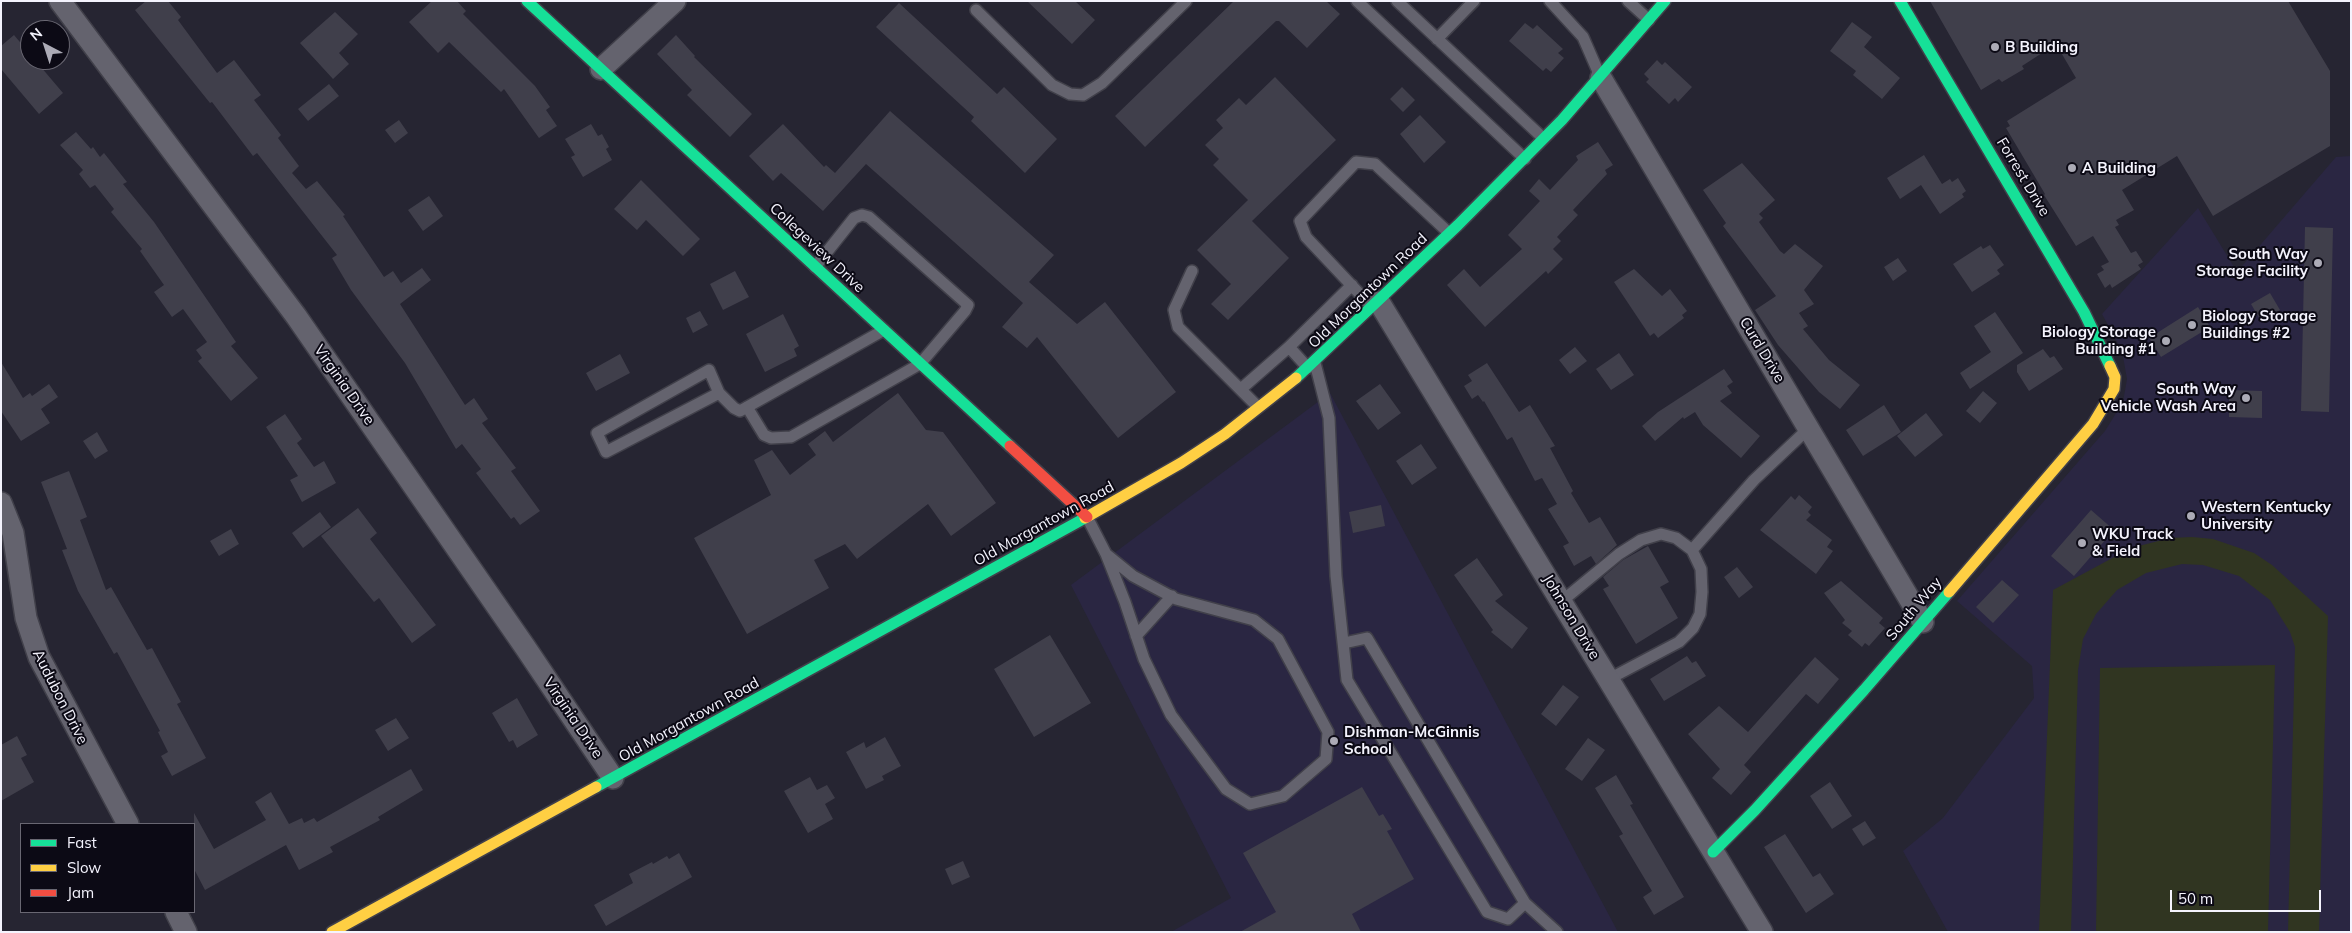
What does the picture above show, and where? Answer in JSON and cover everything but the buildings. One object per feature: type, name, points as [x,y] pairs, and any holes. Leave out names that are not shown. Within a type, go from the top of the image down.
[{"type":"street","name":"Virginia Drive","points":[[60,1],[296,316],[525,647],[613,778]]},
{"type":"street","name":"Collegeview Drive","points":[[528,1],[1086,517]]},
{"type":"street","points":[[601,70],[675,1]]},
{"type":"street","name":"Old Morgantown Road","points":[[332,932],[1086,517],[1181,463],[1260,408],[1312,366],[1525,159],[1600,78],[1665,1]]},
{"type":"street","name":"Forrest Drive","points":[[1900,1],[1935,63],[2051,254],[2092,327],[2113,372]]},
{"type":"street","name":"Curd Drive","points":[[1600,78],[1923,622]]},
{"type":"street","name":"Johnson Drive","points":[[1376,305],[1562,601],[1762,932]]},
{"type":"street","name":"South Way","points":[[1713,852],[1755,810],[1923,622],[2082,438],[2112,395],[2115,384],[2113,372]]},
{"type":"street","name":"Audubon Drive","points":[[1,503],[12,533],[26,618],[39,657],[127,823]]},
{"type":"street","points":[[176,913],[186,932]]},
{"type":"lane","points":[[976,10],[1052,85],[1070,94],[1083,95],[1102,83],[1186,1]]},
{"type":"lane","points":[[1358,1],[1525,159]]},
{"type":"lane","points":[[1397,1],[1544,139]]},
{"type":"lane","points":[[1437,39],[1474,1]]},
{"type":"lane","points":[[1550,1],[1583,37],[1600,78]]},
{"type":"lane","points":[[1628,1],[1649,20]]},
{"type":"lane","points":[[1376,305],[1352,285],[1306,237],[1300,221],[1356,162],[1375,164],[1449,234]]},
{"type":"lane","points":[[747,407],[764,435],[791,437],[920,364],[968,305],[869,217],[862,214],[854,218],[815,267]]},
{"type":"lane","points":[[1192,271],[1174,310],[1178,327],[1260,408]]},
{"type":"lane","points":[[1240,389],[1289,347],[1352,285]]},
{"type":"lane","points":[[719,393],[606,452],[597,433],[709,370],[719,393],[734,408],[740,411],[884,330]]},
{"type":"lane","points":[[1289,347],[1312,366],[1329,418],[1336,576],[1347,680],[1488,912],[1508,919],[1524,903]]},
{"type":"lane","points":[[1692,550],[1754,480],[1809,428]]},
{"type":"lane","points":[[1086,517],[1106,554],[1144,659],[1171,715],[1226,789],[1250,804],[1283,796],[1326,759],[1328,732],[1278,639],[1254,620],[1172,596],[1133,576],[1106,554]]},
{"type":"lane","points":[[1562,601],[1620,554],[1641,540],[1661,534],[1676,538],[1692,550],[1700,569],[1702,592],[1700,614],[1693,628],[1679,642],[1609,679]]},
{"type":"lane","points":[[1136,636],[1172,596]]},
{"type":"lane","points":[[1344,643],[1367,638],[1524,903],[1557,932]]},
{"type":"shaded area","name":"Western Kentucky University","points":[[2351,156],[2351,932],[1948,932],[1903,851],[1943,818],[2034,698],[2032,666],[1957,601],[2105,431],[2123,402],[2127,379],[2122,351],[2102,314],[2198,208],[2237,272],[2336,157]]},
{"type":"shaded area","name":"Dishman-McGinnis School","points":[[1330,393],[1618,932],[1171,932],[1231,898],[1071,585]]},
{"type":"green space","points":[[2192,537],[2213,539],[2254,553],[2272,565],[2328,616],[2319,932],[2288,932],[2295,647],[2290,632],[2270,600],[2239,576],[2203,565],[2182,564],[2146,573],[2117,590],[2096,614],[2083,639],[2078,670],[2071,932],[2039,932],[2053,590],[2131,548],[2170,538]]},
{"type":"green space","points":[[2275,665],[2268,932],[2096,932],[2100,668]]},
{"type":"traffic: fast","points":[[527,1],[1010,446]]},
{"type":"traffic: fast","points":[[1296,378],[1458,225],[1562,120],[1665,1]]},
{"type":"traffic: fast","points":[[1900,1],[2084,312],[2110,366]]},
{"type":"traffic: fast","points":[[596,787],[1085,518]]},
{"type":"traffic: fast","points":[[1713,852],[1755,810],[1864,690],[1949,592]]},
{"type":"traffic: slow","points":[[1949,592],[2093,424],[2114,389],[2115,377],[2110,366]]},
{"type":"traffic: slow","points":[[1085,518],[1181,463],[1225,434],[1296,378]]},
{"type":"traffic: slow","points":[[332,932],[596,787]]},
{"type":"traffic: jam","points":[[1010,446],[1087,517]]},
{"type":"place","name":"B Building","points":[[1995,47]]},
{"type":"place","name":"A Building","points":[[2072,168]]},
{"type":"place","name":"South Way Storage Facility","points":[[2318,263]]},
{"type":"place","name":"Biology Storage Buildings #2","points":[[2192,325]]},
{"type":"place","name":"Biology Storage Building #1","points":[[2166,341]]},
{"type":"place","name":"South Way Vehicle Wash Area","points":[[2246,398]]},
{"type":"place","name":"Western Kentucky University","points":[[2191,516]]},
{"type":"place","name":"WKU Track & Field","points":[[2082,543]]},
{"type":"place","name":"Dishman-McGinnis School","points":[[1334,741]]}]
